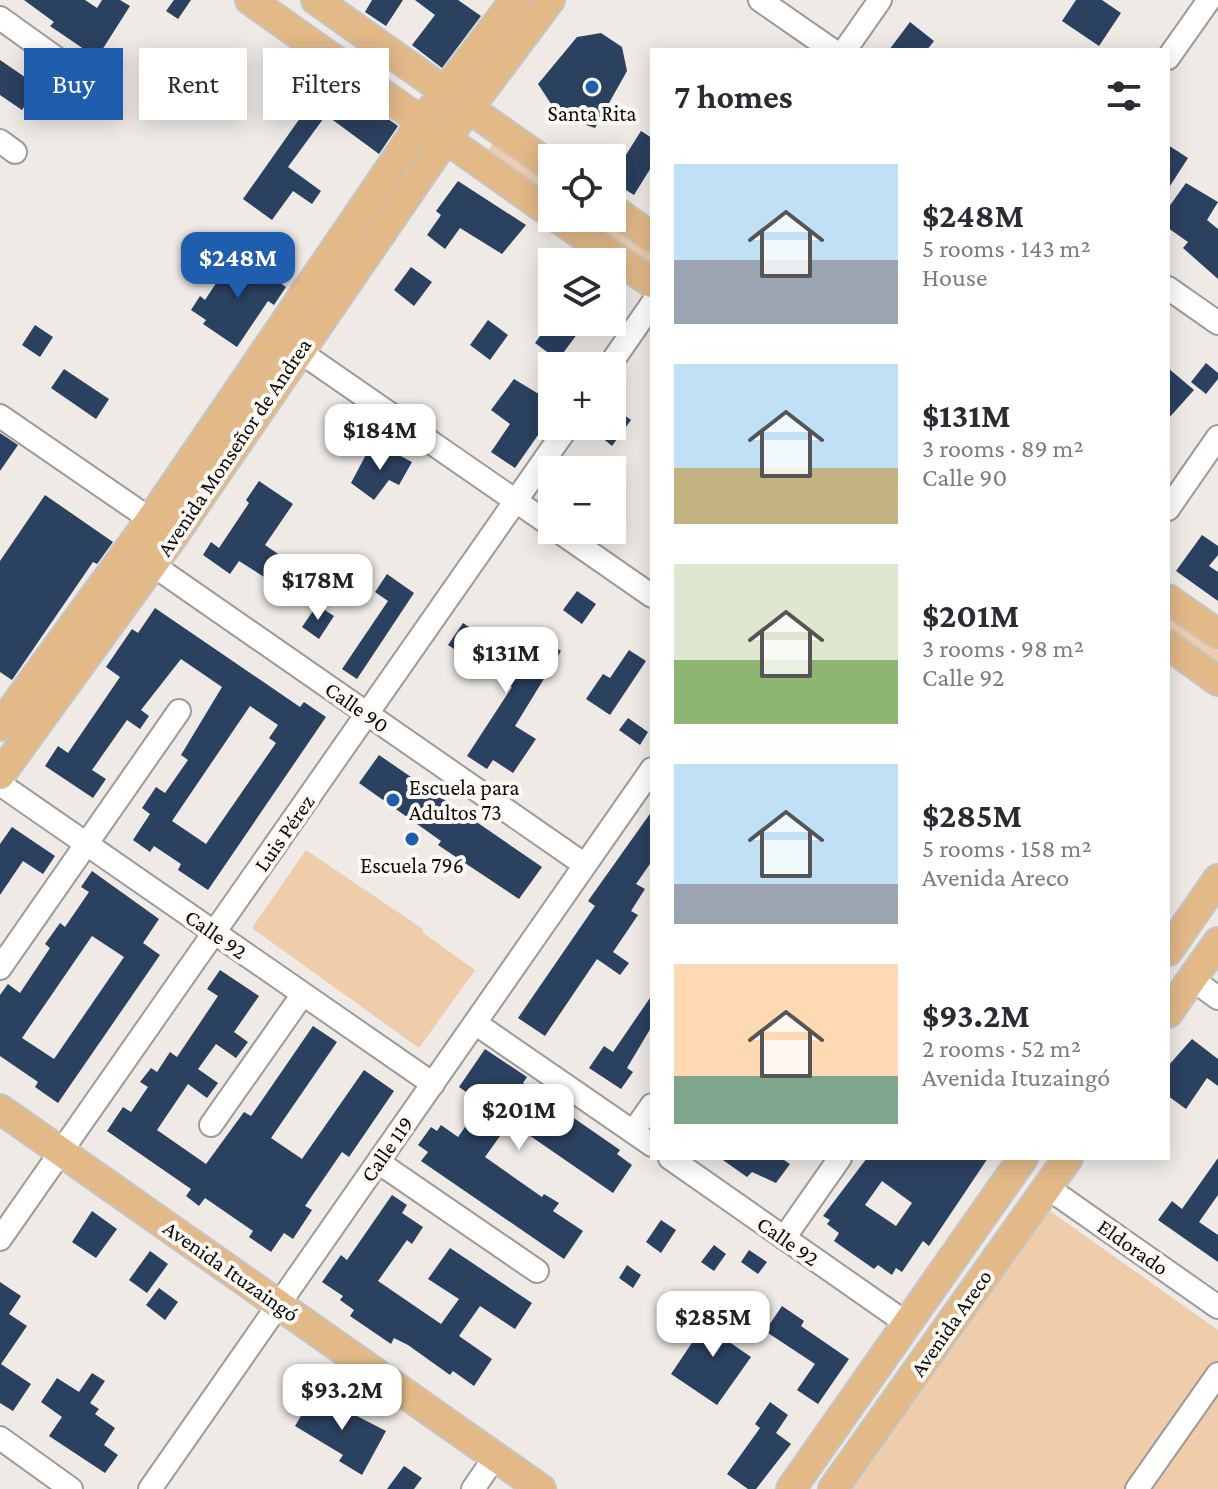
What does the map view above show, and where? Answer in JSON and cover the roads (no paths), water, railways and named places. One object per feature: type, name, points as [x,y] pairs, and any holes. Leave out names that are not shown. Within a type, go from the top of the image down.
[{"type":"main road","points":[[250,0],[538,204]]},
{"type":"main road","points":[[316,0],[538,157]]},
{"type":"main road","name":"Avenida Monseñor de Andrea","points":[[0,775],[153,565],[445,140],[456,100],[515,0]]},
{"type":"main road","name":"Avenida Monseñor de Andrea","points":[[0,726],[151,519],[421,123],[456,100],[550,0]]},
{"type":"main road","points":[[626,219],[650,236]]},
{"type":"main road","points":[[578,232],[650,282]]},
{"type":"main road","points":[[1170,600],[1218,634]]},
{"type":"main road","points":[[1170,646],[1218,681]]},
{"type":"main road","points":[[1170,948],[1218,879]]},
{"type":"main road","points":[[1170,1010],[1218,942]]},
{"type":"main road","name":"Avenida Ituzaingó","points":[[0,1109],[541,1489]]},
{"type":"main road","name":"Avenida Areco","points":[[791,1489],[1022,1160]]},
{"type":"main road","name":"Avenida Areco","points":[[833,1489],[1067,1160]]},
{"type":"street","points":[[760,0],[829,48]]},
{"type":"street","points":[[846,48],[880,0]]},
{"type":"street","points":[[1170,56],[1214,1]]},
{"type":"street","points":[[0,18],[42,48]]},
{"type":"street","points":[[1170,289],[1218,323]]},
{"type":"street","points":[[619,352],[650,307]]},
{"type":"street","points":[[299,351],[538,516]]},
{"type":"street","points":[[0,416],[174,535]]},
{"type":"street","points":[[1170,506],[1218,437]]},
{"type":"street","name":"Luis Pérez","points":[[0,1239],[558,440]]},
{"type":"street","points":[[577,544],[650,595]]},
{"type":"street","name":"Calle 90","points":[[130,549],[585,865]]},
{"type":"street","points":[[0,968],[179,711]]},
{"type":"street","name":"Calle 119","points":[[150,1489],[650,772]]},
{"type":"street","name":"Calle 92","points":[[0,784],[433,1084]]},
{"type":"street","points":[[1192,979],[1218,998]]},
{"type":"street","points":[[211,1125],[303,994]]},
{"type":"street","points":[[475,1023],[643,1138],[650,1112]]},
{"type":"street","name":"Calle 92","points":[[673,1160],[906,1323]]},
{"type":"street","points":[[784,1238],[839,1160]]},
{"type":"street","points":[[378,1162],[537,1271]]},
{"type":"street","name":"Eldorado","points":[[1048,1188],[1218,1307]]},
{"type":"street","points":[[1137,1489],[1218,1374]]},
{"type":"street","points":[[0,1438],[71,1489]]},
{"type":"street","points":[[473,1489],[495,1457]]},
{"type":"place","name":"Santa Rita","points":[[592,87]]},
{"type":"place","name":"Escuela para Adultos 73","points":[[393,800]]},
{"type":"place","name":"Escuela 796","points":[[412,839]]}]
